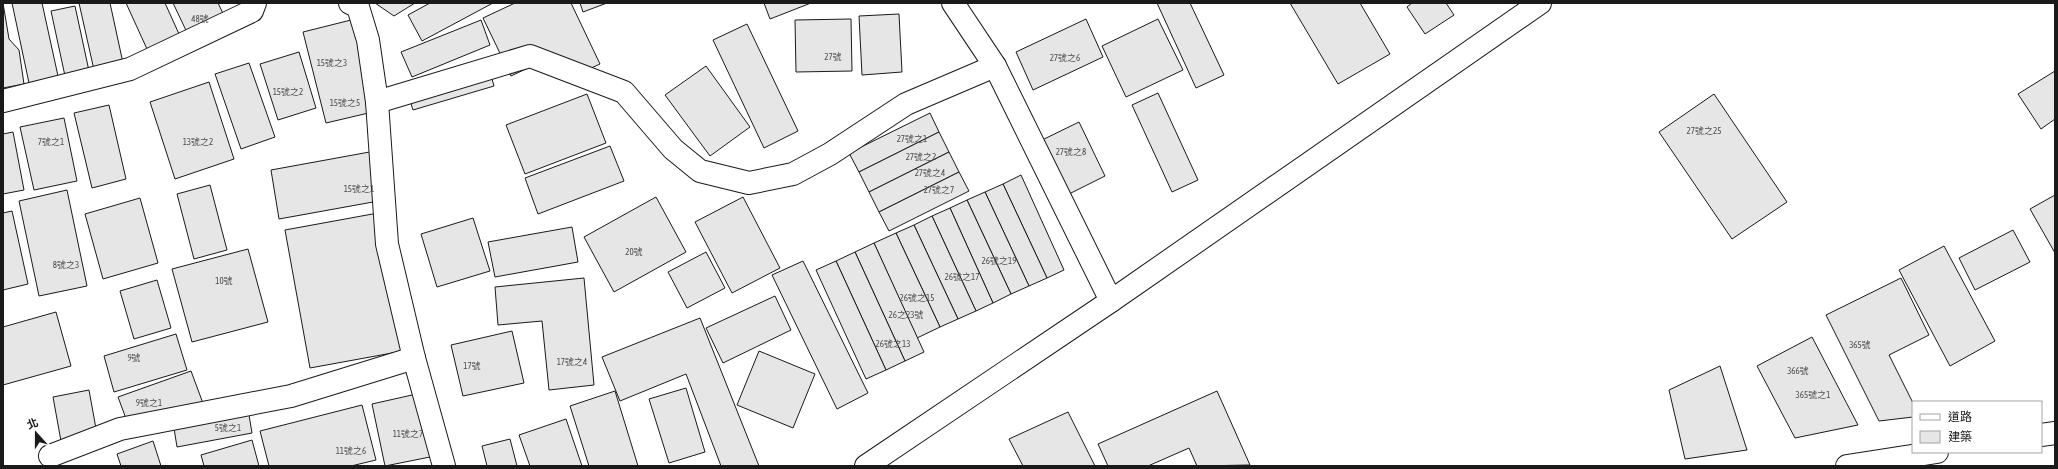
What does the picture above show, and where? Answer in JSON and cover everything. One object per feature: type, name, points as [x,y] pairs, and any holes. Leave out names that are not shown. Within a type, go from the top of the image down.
[{"type":"street","points":[[3,101],[130,69],[252,11],[255,3]]},
{"type":"street","points":[[350,3],[358,7],[368,40],[377,102],[387,244],[414,358],[444,466]]},
{"type":"street","points":[[953,3],[995,66],[1111,301]]},
{"type":"street","points":[[866,466],[1111,301],[1540,3]]},
{"type":"street","points":[[377,102],[530,56],[624,92],[673,149],[700,172],[749,182],[793,174],[830,154],[906,104],[995,66]]},
{"type":"street","points":[[50,456],[120,430],[291,396],[414,358]]},
{"type":"street","points":[[2042,435],[2055,432]]},
{"type":"street","points":[[1847,466],[1930,453]]},
{"type":"building","points":[[3,3],[9,39],[19,50],[24,84],[3,88]]},
{"type":"building","points":[[12,3],[42,3],[58,76],[29,83]]},
{"type":"building","points":[[79,3],[110,3],[123,63],[94,70]]},
{"type":"building","points":[[126,3],[165,3],[179,34],[147,49]]},
{"type":"building","points":[[173,3],[218,3],[229,26],[192,43]]},
{"type":"building","points":[[375,3],[415,3],[394,16]]},
{"type":"building","points":[[430,3],[493,3],[422,41],[408,15]]},
{"type":"building","points":[[515,3],[571,3],[600,64],[578,74],[547,59],[511,76],[483,18]]},
{"type":"building","points":[[580,3],[607,3],[583,12]]},
{"type":"building","points":[[764,3],[811,3],[770,19]]},
{"type":"building","points":[[1157,3],[1190,3],[1224,75],[1196,88]]},
{"type":"building","points":[[1290,3],[1360,3],[1390,54],[1338,84]]},
{"type":"building","points":[[1412,3],[1446,3],[1454,15],[1425,34],[1407,7]]},
{"type":"building","points":[[75,6],[89,71],[65,76],[51,11]]},
{"type":"building","points":[[899,14],[902,72],[862,75],[859,16]]},
{"type":"building","points":[[355,19],[377,111],[326,123],[303,32]]},
{"type":"building","points":[[851,19],[852,71],[796,72],[795,20]]},
{"type":"building","points":[[1086,19],[1103,57],[1033,90],[1016,52]]},
{"type":"building","points":[[1158,19],[1183,70],[1126,97],[1102,46]]},
{"type":"building","points":[[481,20],[490,45],[412,77],[401,52]]},
{"type":"building","points":[[747,24],[798,131],[764,148],[713,40]]},
{"type":"building","points":[[299,52],[316,108],[278,120],[260,64]]},
{"type":"building","points":[[487,61],[494,86],[413,110],[405,85]]},
{"type":"building","points":[[249,63],[275,137],[241,149],[215,74]]},
{"type":"building","points":[[706,66],[750,127],[710,156],[665,95]]},
{"type":"building","points":[[2055,71],[2055,119],[2041,129],[2018,94]]},
{"type":"building","points":[[209,82],[234,159],[175,179],[150,102]]},
{"type":"building","points":[[1158,93],[1198,180],[1172,192],[1132,105]]},
{"type":"building","points":[[587,94],[606,143],[525,174],[506,125]]},
{"type":"building","points":[[1714,94],[1787,202],[1732,239],[1659,132]]},
{"type":"building","points":[[109,105],[126,179],[92,188],[74,113]]},
{"type":"building","points":[[930,113],[939,132],[859,172],[849,153]]},
{"type":"building","points":[[64,118],[77,181],[34,190],[20,127]]},
{"type":"building","points":[[1079,122],[1105,176],[1065,196],[1038,142]]},
{"type":"building","points":[[13,132],[24,190],[3,194],[3,134]]},
{"type":"building","points":[[939,132],[949,152],[869,192],[859,172]]},
{"type":"building","points":[[610,146],[624,181],[538,214],[525,178]]},
{"type":"building","points":[[375,151],[384,200],[279,219],[271,170]]},
{"type":"building","points":[[949,152],[959,172],[879,212],[869,192]]},
{"type":"building","points":[[959,172],[969,191],[889,231],[879,212]]},
{"type":"building","points":[[1021,175],[1064,270],[1047,278],[1003,184]]},
{"type":"building","points":[[1003,184],[1047,278],[1029,286],[985,192]]},
{"type":"building","points":[[210,185],[227,250],[194,259],[177,194]]},
{"type":"building","points":[[67,190],[87,286],[39,296],[19,201]]},
{"type":"building","points":[[985,192],[1029,286],[1011,294],[967,200]]},
{"type":"building","points":[[2055,195],[2055,253],[2030,209]]},
{"type":"building","points":[[656,197],[686,252],[614,292],[584,237]]},
{"type":"building","points":[[743,197],[780,268],[732,293],[695,222]]},
{"type":"building","points":[[140,198],[158,263],[103,279],[85,214]]},
{"type":"building","points":[[967,200],[1011,294],[993,303],[950,208]]},
{"type":"building","points":[[950,208],[993,303],[976,311],[932,216]]},
{"type":"building","points":[[12,211],[28,284],[3,290],[3,213]]},
{"type":"building","points":[[378,213],[403,351],[310,368],[285,230]]},
{"type":"building","points":[[932,216],[976,311],[958,319],[914,225]]},
{"type":"building","points":[[473,218],[490,271],[437,287],[421,234]]},
{"type":"building","points":[[914,225],[958,319],[940,327],[896,233]]},
{"type":"building","points":[[572,227],[578,262],[495,277],[488,242]]},
{"type":"building","points":[[2013,230],[2030,262],[1975,290],[1959,258]]},
{"type":"building","points":[[896,233],[940,327],[917,338],[874,243]]},
{"type":"building","points":[[874,243],[924,352],[905,361],[855,252]]},
{"type":"building","points":[[1944,246],[1995,341],[1950,366],[1899,270]]},
{"type":"building","points":[[248,249],[268,322],[192,342],[172,269]]},
{"type":"building","points":[[706,252],[725,288],[687,308],[668,272]]},
{"type":"building","points":[[855,252],[905,361],[886,370],[836,261]]},
{"type":"building","points":[[803,261],[868,393],[837,409],[772,275]]},
{"type":"building","points":[[836,261],[886,370],[866,379],[816,270]]},
{"type":"building","points":[[584,278],[594,385],[549,390],[542,321],[498,325],[495,287]]},
{"type":"building","points":[[1901,278],[1929,335],[1889,355],[1912,401],[1912,417],[1879,421],[1826,315]]},
{"type":"building","points":[[157,280],[171,328],[134,339],[120,291]]},
{"type":"building","points":[[775,296],[791,330],[723,363],[706,328]]},
{"type":"building","points":[[56,312],[71,366],[3,385],[3,327]]},
{"type":"building","points":[[700,318],[759,466],[721,466],[686,374],[620,401],[602,357]]},
{"type":"building","points":[[512,331],[524,383],[463,396],[451,345]]},
{"type":"building","points":[[176,334],[187,370],[114,392],[104,356]]},
{"type":"building","points":[[1812,337],[1858,425],[1795,438],[1757,366]]},
{"type":"building","points":[[759,351],[815,374],[793,428],[737,405]]},
{"type":"building","points":[[1720,366],[1747,450],[1685,459],[1669,390]]},
{"type":"building","points":[[191,371],[204,406],[131,432],[118,397]]},
{"type":"building","points":[[686,388],[705,452],[669,463],[649,399]]},
{"type":"building","points":[[89,390],[97,434],[61,441],[53,397]]},
{"type":"building","points":[[615,391],[638,466],[589,466],[570,406]]},
{"type":"building","points":[[1217,391],[1250,465],[1197,466],[1189,448],[1148,466],[1108,466],[1098,444]]},
{"type":"building","points":[[421,393],[435,456],[385,466],[372,404]]},
{"type":"building","points":[[362,405],[376,460],[351,466],[269,466],[260,431]]},
{"type":"building","points":[[248,409],[252,433],[177,447],[173,422]]},
{"type":"building","points":[[1068,412],[1095,466],[1023,466],[1009,439]]},
{"type":"building","points":[[566,419],[582,466],[530,466],[519,435]]},
{"type":"building","points":[[510,439],[517,466],[487,466],[482,446]]},
{"type":"building","points":[[252,440],[259,466],[204,466],[201,455]]},
{"type":"building","points":[[153,441],[161,466],[121,466],[117,454]]}]
